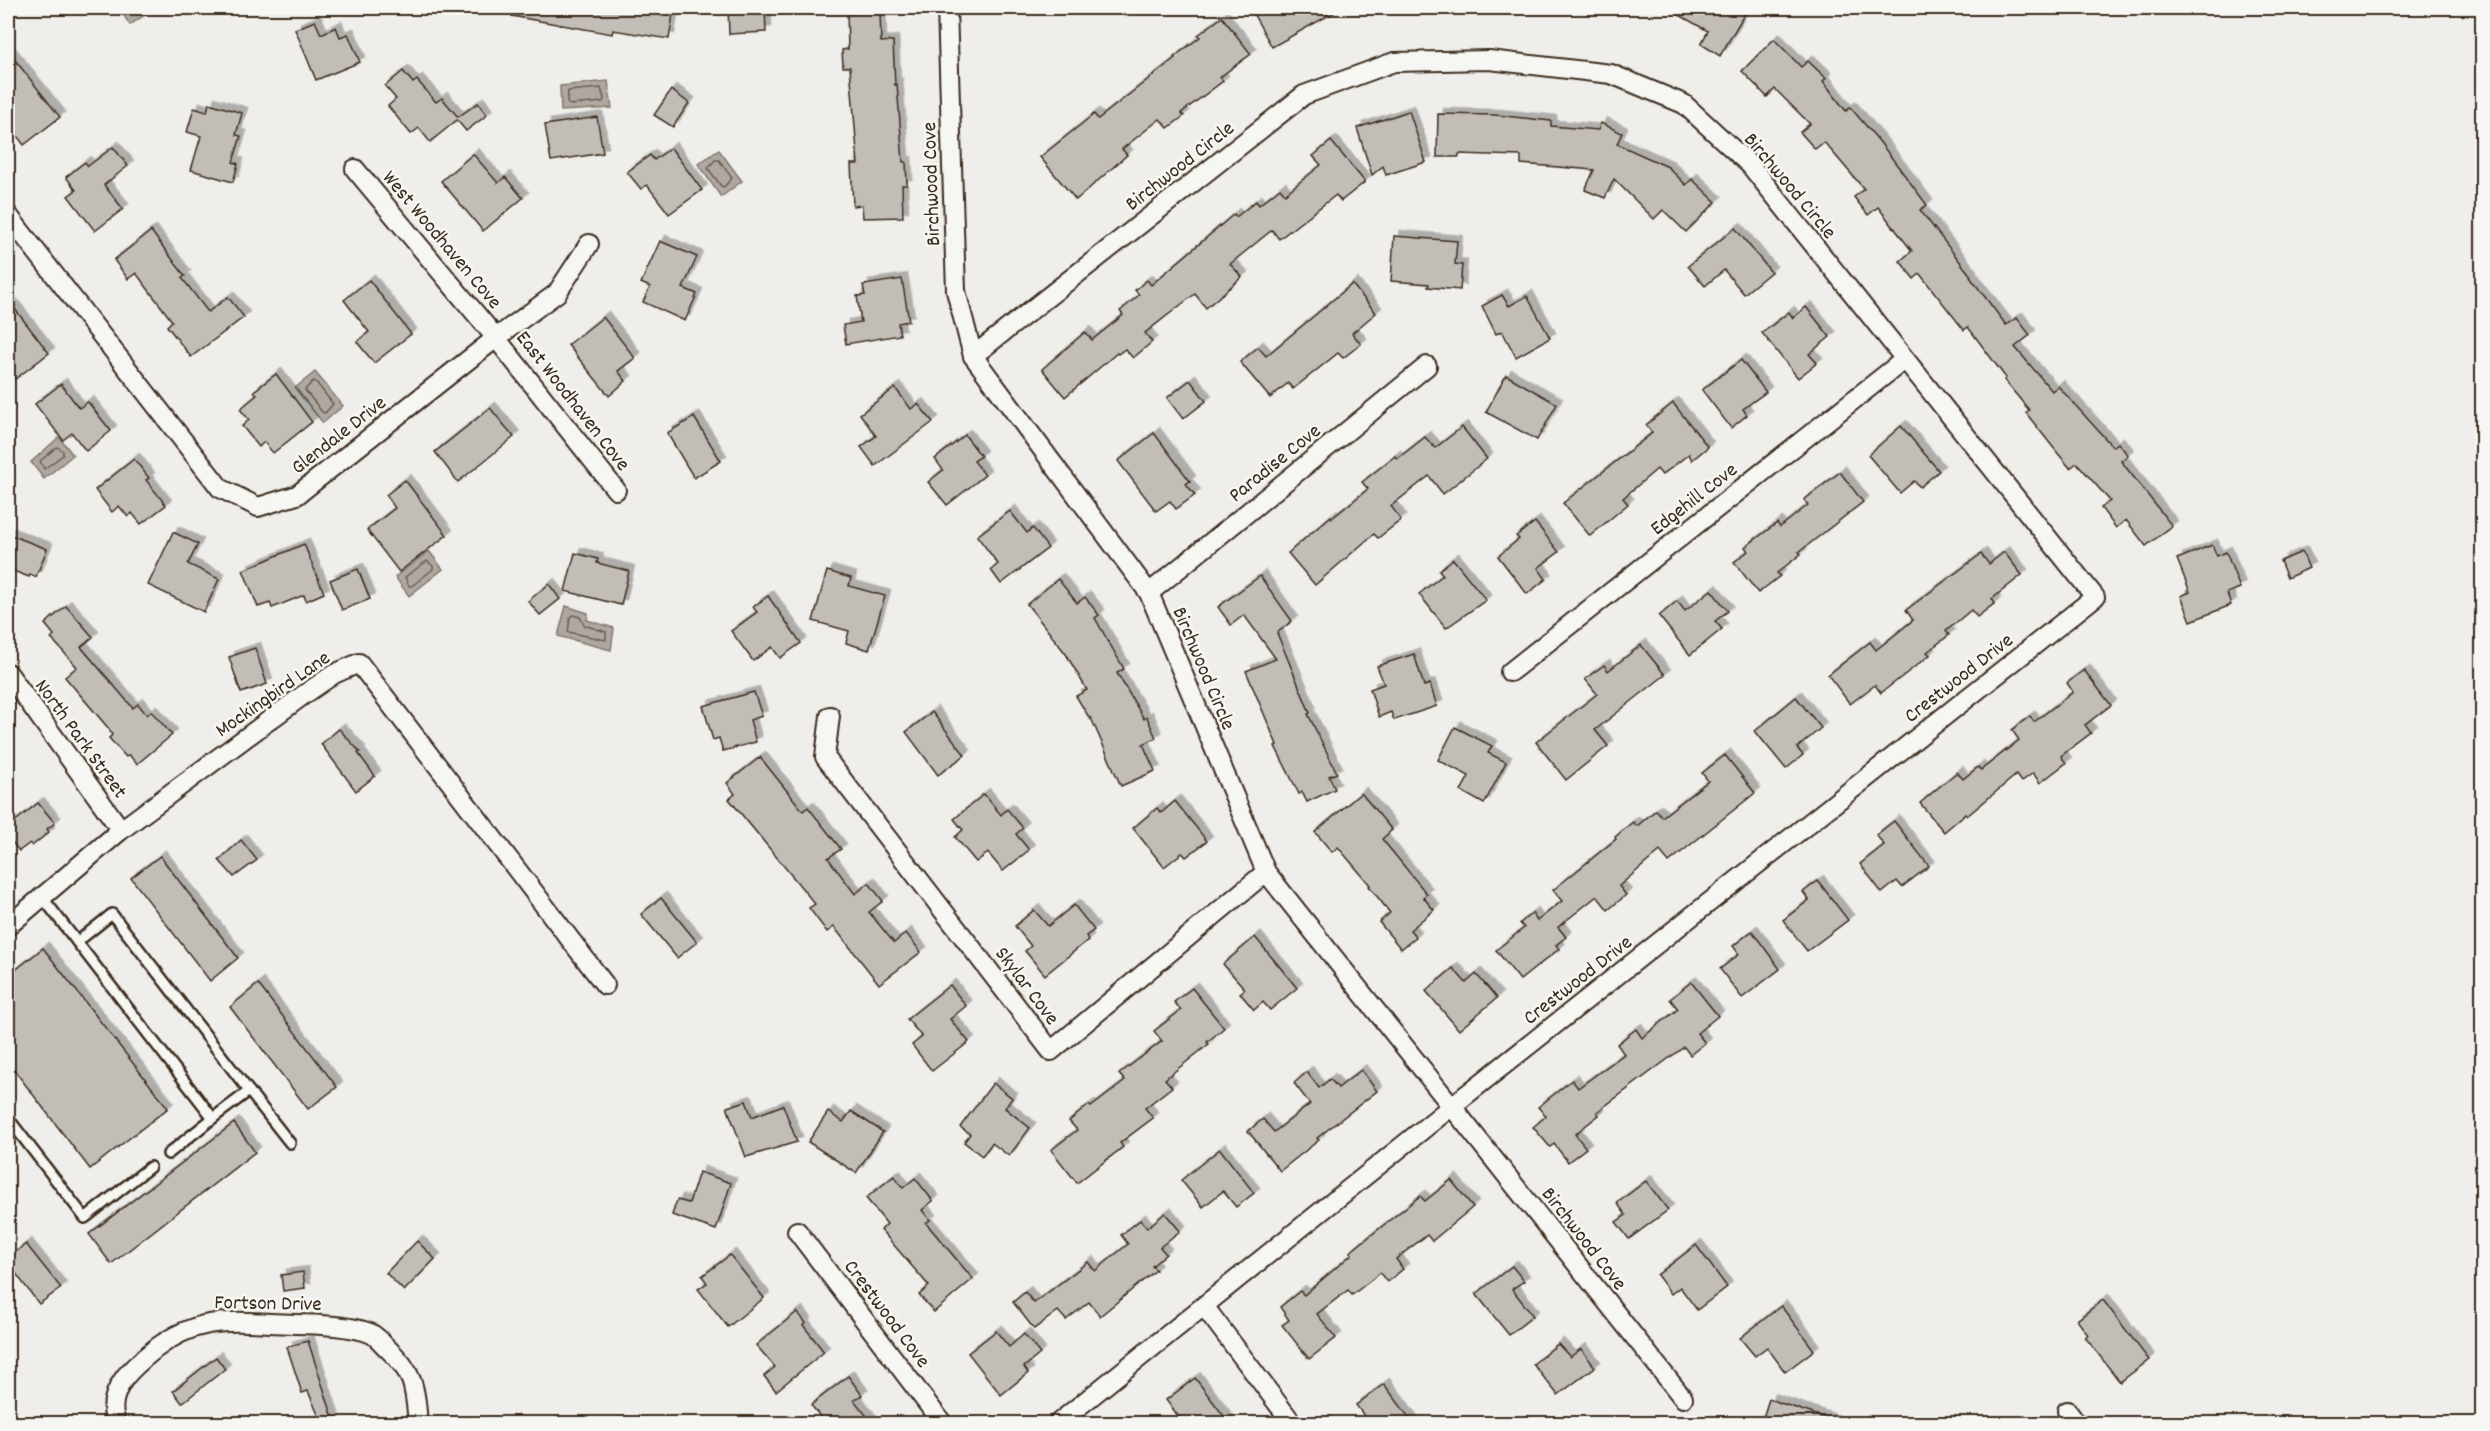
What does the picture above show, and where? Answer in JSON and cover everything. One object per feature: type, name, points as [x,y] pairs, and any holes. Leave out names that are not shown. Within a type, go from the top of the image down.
[{"type":"street","name":"Birchwood Cove","points":[[947,8],[956,291],[973,356]]},
{"type":"street","name":"Birchwood Circle","points":[[1452,1106],[1266,872],[1149,593],[973,356],[1304,95],[1394,62],[1488,60],[1611,74],[1684,104],[1750,165],[2095,597]]},
{"type":"street","name":"West Woodhaven Cove","points":[[355,169],[496,338]]},
{"type":"street","name":"Glendale Drive","points":[[8,215],[220,488],[258,507],[297,495],[496,338],[557,293],[589,244]]},
{"type":"street","name":"East Woodhaven Cove","points":[[496,338],[616,490]]},
{"type":"street","name":"Edgehill Cove","points":[[1510,672],[1904,360]]},
{"type":"street","name":"Paradise Cove","points":[[1149,593],[1427,366]]},
{"type":"street","name":"Crestwood Drive","points":[[1204,1306],[1452,1106],[2095,597]]},
{"type":"street","name":"Mockingbird Lane","points":[[8,926],[121,830],[302,696],[334,674],[359,663],[605,985]]},
{"type":"street","name":"North Park Street","points":[[8,673],[121,830]]},
{"type":"street","name":"Skylar Cove","points":[[830,716],[825,757],[1050,1051],[1266,872]]},
{"type":"street","name":"Birchwood Cove","points":[[1452,1106],[1683,1398]]},
{"type":"street","name":"Crestwood Cove","points":[[797,1231],[943,1424]]},
{"type":"street","points":[[1057,1424],[1204,1306],[1293,1424]]},
{"type":"street","name":"Fortson Drive","points":[[117,1424],[112,1414],[117,1388],[134,1366],[185,1330],[202,1324],[242,1321],[329,1325],[372,1334],[401,1360],[415,1388],[418,1424]]},
{"type":"lane","points":[[43,898],[213,1118]]},
{"type":"lane","points":[[77,942],[112,914],[290,1143]]},
{"type":"lane","points":[[168,1154],[249,1091]]},
{"type":"lane","points":[[8,1118],[85,1218],[150,1167]]},
{"type":"water","points":[[119,8],[146,8],[149,12],[130,25]]},
{"type":"water","points":[[608,81],[612,108],[561,111],[560,86]]},
{"type":"water","points":[[719,150],[742,181],[721,197],[698,164]]},
{"type":"water","points":[[315,372],[343,406],[323,423],[295,388]]},
{"type":"water","points":[[59,437],[73,455],[44,479],[31,462]]},
{"type":"water","points":[[429,551],[443,569],[409,596],[395,577]]},
{"type":"water","points":[[566,606],[588,613],[587,620],[614,628],[611,650],[558,636]]},
{"type":"building","points":[[512,8],[674,8],[669,39],[613,30],[612,34],[512,16]]},
{"type":"building","points":[[728,8],[765,8],[766,32],[729,34]]},
{"type":"building","points":[[1250,8],[1342,8],[1272,47]]},
{"type":"building","points":[[1667,8],[1748,8],[1720,56],[1701,44],[1708,31]]},
{"type":"building","points":[[880,11],[881,42],[893,41],[895,85],[897,84],[907,185],[902,185],[903,217],[863,218],[862,205],[853,206],[851,164],[858,164],[850,67],[843,67],[842,50],[848,49],[847,12]]},
{"type":"building","points":[[1222,17],[1251,54],[1220,77],[1223,81],[1181,113],[1184,116],[1168,128],[1160,119],[1122,149],[1127,155],[1076,200],[1040,157],[1094,114],[1098,119],[1175,58],[1200,37],[1198,35]]},
{"type":"building","points":[[315,21],[321,34],[336,27],[340,37],[348,34],[360,62],[316,80],[295,29]]},
{"type":"building","points":[[1774,39],[1801,67],[1808,61],[1826,78],[1823,81],[1846,111],[1850,107],[1879,141],[1927,205],[1920,210],[2006,325],[2017,318],[2030,335],[2015,347],[2052,391],[2058,386],[2113,447],[2118,443],[2128,455],[2121,461],[2172,526],[2146,546],[2126,520],[2116,528],[2101,508],[2110,501],[2077,463],[2070,468],[2026,413],[2029,410],[2004,380],[2006,378],[1968,327],[1964,330],[1920,274],[1914,279],[1900,261],[1912,251],[1878,207],[1868,215],[1854,197],[1864,189],[1824,142],[1815,149],[1800,132],[1810,124],[1775,89],[1767,97],[1742,71]]},
{"type":"building","points":[[8,51],[60,117],[24,145],[8,124]]},
{"type":"building","points":[[403,71],[413,83],[417,80],[436,102],[442,98],[458,117],[478,103],[487,115],[466,131],[457,120],[430,142],[419,128],[411,134],[388,106],[396,99],[385,86]]},
{"type":"building","points":[[671,90],[689,103],[673,127],[654,115]]},
{"type":"building","points":[[209,103],[242,113],[236,135],[241,136],[233,162],[238,164],[233,182],[191,170],[201,136],[187,132],[194,108],[207,112]]},
{"type":"building","points":[[1409,111],[1426,162],[1386,175],[1383,166],[1372,175],[1357,128]]},
{"type":"building","points":[[1438,114],[1496,115],[1551,121],[1551,126],[1598,130],[1601,123],[1622,133],[1617,144],[1668,167],[1686,185],[1692,179],[1716,202],[1686,232],[1663,210],[1654,219],[1614,179],[1605,198],[1585,190],[1594,170],[1521,164],[1521,156],[1459,154],[1459,157],[1437,157]]},
{"type":"building","points":[[597,117],[603,153],[551,161],[545,125]]},
{"type":"building","points":[[1331,141],[1365,182],[1341,201],[1336,195],[1279,239],[1272,230],[1230,264],[1242,277],[1206,308],[1195,294],[1145,333],[1152,342],[1133,358],[1125,349],[1117,353],[1065,397],[1042,369],[1085,332],[1092,340],[1123,315],[1120,311],[1139,295],[1135,290],[1147,280],[1151,285],[1234,214],[1236,217],[1256,201],[1259,205],[1280,188],[1285,194],[1321,165],[1313,156]]},
{"type":"building","points":[[113,147],[128,166],[104,185],[123,209],[95,231],[68,196],[76,190],[66,177],[85,162],[88,166]]},
{"type":"building","points":[[671,148],[702,190],[669,214],[647,185],[641,189],[627,172],[650,155],[654,160]]},
{"type":"building","points":[[473,154],[498,183],[505,177],[523,198],[483,231],[441,181]]},
{"type":"building","points":[[1735,228],[1771,272],[1744,294],[1724,270],[1705,286],[1688,266]]},
{"type":"building","points":[[151,231],[185,276],[182,278],[208,312],[228,297],[244,317],[191,357],[167,326],[172,321],[136,273],[128,279],[114,260]]},
{"type":"building","points":[[1394,236],[1457,241],[1455,264],[1462,265],[1460,290],[1428,287],[1429,284],[1391,281]]},
{"type":"building","points":[[660,241],[697,257],[683,288],[697,294],[685,321],[643,302],[650,287],[641,283]]},
{"type":"building","points":[[902,279],[909,321],[898,323],[900,335],[846,344],[843,325],[861,322],[857,296],[865,295],[863,285]]},
{"type":"building","points":[[369,280],[411,334],[374,363],[357,342],[369,332],[344,300]]},
{"type":"building","points":[[1352,284],[1376,313],[1352,333],[1361,344],[1343,358],[1338,353],[1293,389],[1288,383],[1270,398],[1240,362],[1258,347],[1266,356]]},
{"type":"building","points":[[1502,295],[1509,306],[1527,296],[1550,338],[1516,357],[1502,331],[1496,334],[1482,306]]},
{"type":"building","points":[[8,300],[49,353],[14,380],[8,371]]},
{"type":"building","points":[[1806,307],[1830,337],[1809,354],[1817,363],[1798,378],[1762,333],[1789,312],[1793,318]]},
{"type":"building","points":[[603,317],[635,358],[618,371],[626,381],[609,396],[568,345]]},
{"type":"building","points":[[1741,360],[1766,392],[1743,409],[1747,415],[1731,428],[1702,390]]},
{"type":"building","points":[[276,374],[312,422],[273,453],[264,442],[259,447],[242,426],[249,420],[240,409],[257,395],[254,391]]},
{"type":"building","points":[[1506,375],[1557,404],[1537,440],[1486,412]]},
{"type":"building","points":[[1190,380],[1206,401],[1183,419],[1167,398]]},
{"type":"building","points":[[61,384],[79,408],[88,402],[111,431],[86,451],[72,433],[63,440],[35,404]]},
{"type":"building","points":[[895,388],[911,409],[918,404],[933,422],[875,466],[861,447],[876,436],[860,414]]},
{"type":"building","points":[[1673,403],[1708,447],[1692,460],[1689,454],[1662,475],[1657,469],[1623,498],[1628,504],[1590,536],[1563,503],[1652,433],[1646,425]]},
{"type":"building","points":[[490,408],[514,437],[458,482],[435,452]]},
{"type":"building","points":[[694,417],[721,461],[694,478],[667,433]]},
{"type":"building","points":[[1901,426],[1939,471],[1920,487],[1914,481],[1900,493],[1868,455]]},
{"type":"building","points":[[1462,427],[1487,459],[1443,494],[1429,476],[1391,506],[1401,520],[1378,538],[1374,534],[1315,585],[1288,553],[1331,516],[1332,518],[1368,489],[1362,482],[1395,456],[1397,459],[1425,437],[1435,448]]},
{"type":"building","points":[[1154,433],[1190,481],[1186,484],[1195,495],[1176,509],[1170,501],[1156,511],[1118,461]]},
{"type":"building","points":[[965,435],[981,456],[974,461],[985,475],[947,505],[928,482],[943,470],[935,459]]},
{"type":"building","points":[[134,459],[149,478],[146,480],[166,505],[141,524],[132,513],[128,517],[119,506],[112,512],[95,490]]},
{"type":"building","points":[[1840,472],[1863,502],[1799,552],[1801,554],[1777,573],[1780,576],[1758,593],[1734,562],[1748,551],[1745,547],[1777,523],[1780,527],[1808,505],[1804,500]]},
{"type":"building","points":[[405,480],[447,535],[399,572],[367,530],[395,508],[386,495]]},
{"type":"building","points":[[1010,511],[1027,533],[1033,528],[1048,548],[1001,584],[991,570],[998,564],[977,536]]},
{"type":"building","points":[[1535,522],[1559,552],[1538,568],[1546,579],[1527,594],[1498,556],[1519,539],[1516,536]]},
{"type":"building","points":[[173,532],[198,544],[188,564],[219,579],[204,612],[148,585]]},
{"type":"building","points":[[8,534],[47,549],[36,577],[30,574],[29,577],[8,569]]},
{"type":"building","points":[[304,544],[324,593],[306,601],[304,595],[272,608],[270,603],[258,607],[243,570]]},
{"type":"building","points":[[2212,545],[2217,556],[2226,552],[2240,588],[2227,593],[2231,605],[2191,621],[2181,596],[2190,592],[2177,559]]},
{"type":"building","points":[[2004,552],[2022,575],[1992,599],[1995,603],[1977,617],[1971,610],[1946,631],[1949,635],[1927,652],[1930,655],[1881,693],[1875,685],[1850,704],[1828,675],[1870,642],[1876,650],[1913,620],[1906,610],[1981,554],[1989,564]]},
{"type":"building","points":[[2302,552],[2309,568],[2287,578],[2280,561]]},
{"type":"building","points":[[575,553],[598,559],[597,563],[629,571],[621,605],[565,591]]},
{"type":"building","points":[[1453,559],[1486,600],[1446,628],[1419,594],[1443,575],[1439,570]]},
{"type":"building","points":[[358,569],[370,599],[342,610],[330,580]]},
{"type":"building","points":[[827,571],[851,578],[849,586],[885,596],[869,650],[846,643],[849,631],[813,621]]},
{"type":"building","points":[[1260,576],[1292,621],[1277,633],[1310,713],[1308,714],[1337,773],[1329,776],[1335,789],[1307,802],[1302,792],[1299,794],[1275,746],[1277,745],[1246,671],[1276,659],[1244,615],[1231,625],[1218,607]]},
{"type":"building","points":[[1058,579],[1077,603],[1085,597],[1099,615],[1095,618],[1124,669],[1117,673],[1144,719],[1147,717],[1156,738],[1143,744],[1155,771],[1121,786],[1091,718],[1076,696],[1087,690],[1066,654],[1027,604]]},
{"type":"building","points":[[549,584],[560,599],[540,615],[528,601]]},
{"type":"building","points":[[1711,590],[1728,611],[1715,621],[1722,629],[1690,655],[1659,616],[1677,601],[1685,611]]},
{"type":"building","points":[[768,596],[801,643],[780,658],[772,647],[753,661],[731,631],[757,612],[753,607]]},
{"type":"building","points":[[66,606],[93,637],[81,647],[133,708],[138,704],[147,715],[151,711],[172,735],[137,764],[129,755],[126,757],[109,738],[112,735],[109,729],[65,677],[77,667],[51,638],[54,635],[45,624]]},
{"type":"building","points":[[1641,645],[1665,675],[1595,730],[1608,746],[1566,780],[1536,742],[1597,694],[1585,679],[1604,665],[1608,671]]},
{"type":"building","points":[[255,648],[267,684],[241,693],[229,657]]},
{"type":"building","points":[[1414,654],[1424,686],[1430,684],[1437,706],[1394,720],[1391,712],[1379,717],[1370,689],[1384,684],[1377,666]]},
{"type":"building","points":[[2084,670],[2111,705],[2085,725],[2091,733],[2061,756],[2066,763],[2040,783],[2033,773],[2021,782],[2016,775],[1944,832],[1920,803],[1957,772],[1963,779],[1978,767],[1981,770],[2019,740],[2012,730],[2030,716],[2034,722],[2073,692],[2067,683]]},
{"type":"building","points":[[754,692],[762,716],[750,720],[756,742],[723,751],[719,738],[713,740],[703,706]]},
{"type":"building","points":[[1796,697],[1821,728],[1797,748],[1803,755],[1786,769],[1755,731]]},
{"type":"building","points":[[932,712],[965,755],[938,775],[906,732]]},
{"type":"building","points":[[1455,727],[1492,746],[1488,753],[1506,762],[1484,804],[1461,791],[1469,776],[1438,760]]},
{"type":"building","points":[[339,729],[360,752],[358,753],[375,776],[356,791],[321,744]]},
{"type":"building","points":[[1725,755],[1755,793],[1669,862],[1660,851],[1619,886],[1626,895],[1608,910],[1597,896],[1558,927],[1566,937],[1556,945],[1559,949],[1520,980],[1496,950],[1524,928],[1520,923],[1532,913],[1537,921],[1562,901],[1553,890],[1616,839],[1615,837],[1633,822],[1637,826],[1656,810],[1662,817],[1708,781],[1702,773]]},
{"type":"building","points":[[760,757],[803,811],[808,807],[841,849],[828,858],[855,894],[869,883],[883,901],[869,912],[894,943],[906,933],[921,952],[879,984],[834,927],[827,932],[809,908],[815,904],[729,799],[735,794],[727,783]]},
{"type":"building","points":[[1361,793],[1392,830],[1382,839],[1427,894],[1423,897],[1434,910],[1410,930],[1416,937],[1401,949],[1379,922],[1390,913],[1370,885],[1338,847],[1332,852],[1315,832]]},
{"type":"building","points":[[984,794],[1001,815],[1007,809],[1023,828],[1016,834],[1029,850],[1003,871],[988,853],[976,862],[955,837],[963,830],[954,819]]},
{"type":"building","points":[[1175,801],[1207,841],[1186,857],[1182,853],[1164,867],[1133,828],[1157,808],[1161,813]]},
{"type":"building","points":[[38,803],[55,823],[47,829],[49,832],[32,846],[30,843],[19,851],[8,837],[8,827]]},
{"type":"building","points":[[1894,821],[1929,866],[1902,887],[1897,881],[1882,893],[1860,864],[1884,845],[1876,835]]},
{"type":"building","points":[[241,840],[257,860],[234,877],[219,860]]},
{"type":"building","points":[[160,856],[238,958],[210,981],[131,878]]},
{"type":"building","points":[[1818,881],[1848,920],[1807,951],[1783,920],[1809,900],[1803,892]]},
{"type":"building","points":[[661,898],[697,942],[677,958],[641,914]]},
{"type":"building","points":[[1074,905],[1094,930],[1086,936],[1088,940],[1045,975],[1025,951],[1031,946],[1015,926],[1034,910],[1048,926]]},
{"type":"building","points":[[1752,931],[1780,969],[1742,998],[1720,969],[1739,954],[1733,946]]},
{"type":"building","points":[[1255,937],[1297,988],[1270,1010],[1263,1002],[1254,1010],[1240,993],[1245,989],[1223,964]]},
{"type":"building","points":[[43,948],[168,1108],[90,1169],[8,1062],[8,976]]},
{"type":"building","points":[[1453,968],[1466,983],[1476,974],[1497,998],[1459,1030],[1426,991]]},
{"type":"building","points":[[1691,982],[1718,1016],[1697,1033],[1705,1043],[1690,1055],[1684,1047],[1597,1112],[1599,1115],[1575,1134],[1586,1148],[1568,1162],[1554,1144],[1550,1147],[1533,1127],[1546,1116],[1538,1107],[1572,1080],[1578,1088],[1624,1054],[1617,1044],[1636,1029],[1642,1038],[1678,1009],[1670,999]]},
{"type":"building","points":[[258,984],[337,1087],[308,1109],[230,1007]]},
{"type":"building","points":[[950,985],[966,1006],[950,1019],[969,1042],[932,1071],[912,1045],[922,1037],[907,1019]]},
{"type":"building","points":[[1192,988],[1224,1028],[1207,1042],[1209,1044],[1165,1079],[1172,1087],[1145,1108],[1153,1118],[1120,1143],[1123,1147],[1077,1183],[1051,1150],[1077,1130],[1069,1121],[1125,1081],[1119,1074],[1162,1041],[1154,1031],[1181,1010],[1174,1002]]},
{"type":"building","points":[[1361,1070],[1377,1091],[1317,1138],[1319,1140],[1280,1171],[1248,1131],[1263,1119],[1274,1132],[1310,1104],[1294,1083],[1307,1072],[1319,1088],[1330,1079],[1338,1088]]},
{"type":"building","points":[[993,1083],[1012,1098],[1005,1108],[1030,1128],[1009,1156],[992,1143],[982,1156],[964,1142],[970,1134],[960,1127]]},
{"type":"building","points":[[746,1101],[752,1117],[783,1105],[797,1142],[746,1157],[727,1107]]},
{"type":"building","points":[[851,1111],[883,1132],[856,1173],[808,1142],[828,1112],[843,1122]]},
{"type":"building","points":[[234,1123],[255,1152],[111,1264],[89,1234]]},
{"type":"building","points":[[1220,1149],[1254,1193],[1236,1207],[1223,1191],[1203,1207],[1181,1180]]},
{"type":"building","points":[[699,1172],[731,1183],[716,1230],[672,1215],[677,1200],[689,1203]]},
{"type":"building","points":[[894,1176],[903,1188],[915,1178],[933,1201],[922,1210],[930,1220],[926,1223],[973,1279],[934,1312],[919,1295],[929,1286],[881,1230],[887,1224],[866,1198]]},
{"type":"building","points":[[1451,1180],[1473,1207],[1432,1241],[1427,1235],[1396,1259],[1403,1269],[1387,1282],[1380,1273],[1352,1295],[1348,1290],[1317,1314],[1336,1338],[1309,1359],[1282,1325],[1289,1320],[1280,1307],[1300,1291],[1304,1295],[1352,1254],[1350,1252],[1420,1196],[1425,1201]]},
{"type":"building","points":[[1646,1181],[1668,1210],[1629,1239],[1616,1222],[1626,1215],[1617,1203]]},
{"type":"building","points":[[1165,1213],[1180,1231],[1160,1247],[1166,1254],[1152,1266],[1156,1270],[1100,1316],[1089,1302],[1066,1320],[1058,1311],[1034,1329],[1013,1302],[1025,1292],[1034,1303],[1088,1262],[1095,1271],[1128,1244],[1121,1235],[1140,1220],[1147,1228]]},
{"type":"building","points":[[417,1241],[435,1259],[404,1291],[386,1273]]},
{"type":"building","points":[[26,1244],[61,1288],[39,1304],[8,1263],[8,1258]]},
{"type":"building","points":[[1696,1245],[1727,1287],[1697,1310],[1680,1287],[1671,1294],[1657,1275]]},
{"type":"building","points":[[730,1255],[764,1298],[728,1327],[698,1289],[707,1283],[702,1276]]},
{"type":"building","points":[[1512,1266],[1524,1281],[1512,1289],[1533,1316],[1509,1335],[1476,1294]]},
{"type":"building","points":[[303,1272],[305,1288],[283,1291],[281,1275]]},
{"type":"building","points":[[2103,1300],[2149,1360],[2120,1382],[2085,1337],[2088,1335],[2077,1320]]},
{"type":"building","points":[[1781,1306],[1814,1350],[1785,1372],[1767,1347],[1755,1356],[1740,1338]]},
{"type":"building","points":[[797,1312],[806,1323],[803,1325],[824,1352],[776,1391],[764,1376],[775,1367],[756,1345]]},
{"type":"building","points":[[996,1331],[1009,1347],[1024,1334],[1040,1354],[1024,1367],[1028,1373],[1001,1395],[968,1353]]},
{"type":"building","points":[[308,1341],[335,1424],[322,1424],[308,1391],[302,1393],[287,1347]]},
{"type":"building","points":[[1558,1344],[1570,1357],[1581,1349],[1595,1367],[1558,1395],[1533,1364]]},
{"type":"building","points":[[216,1357],[225,1369],[182,1403],[173,1391]]},
{"type":"building","points":[[848,1376],[862,1395],[854,1400],[873,1424],[826,1424],[811,1405]]},
{"type":"building","points":[[1195,1378],[1230,1424],[1184,1424],[1166,1400]]},
{"type":"building","points":[[1384,1384],[1414,1424],[1370,1424],[1356,1405]]},
{"type":"building","points":[[1769,1399],[1834,1421],[1833,1424],[1761,1424]]}]
